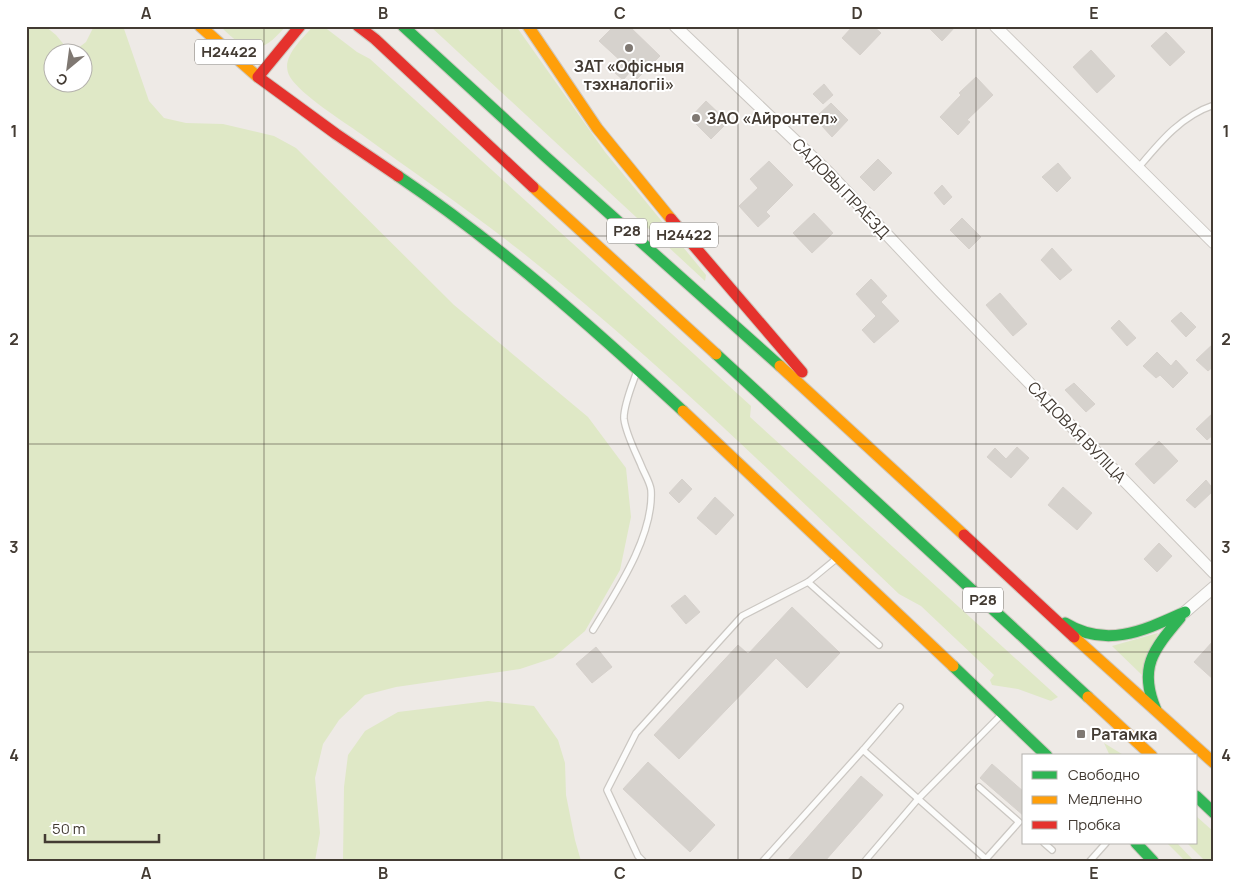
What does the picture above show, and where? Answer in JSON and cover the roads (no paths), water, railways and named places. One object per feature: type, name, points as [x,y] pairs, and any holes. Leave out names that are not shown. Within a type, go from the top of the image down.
[{"type":"main road","name":"Н24422","points":[[200,26],[258,77],[336,134],[414,187],[506,257],[639,368],[1045,754]]},
{"type":"main road","name":"Н24422","points":[[258,77],[300,26]]},
{"type":"main road","name":"Р28","points":[[358,26],[738,373],[1150,754]]},
{"type":"main road","name":"Р28","points":[[403,26],[554,165],[854,433],[1045,612],[1214,763]]},
{"type":"main road","name":"Н24422","points":[[528,26],[597,128],[657,203],[854,433]]},
{"type":"main road","points":[[1045,612],[1069,626],[1094,634],[1116,638],[1137,634],[1185,612]]},
{"type":"main road","points":[[1158,714],[1149,696],[1146,680],[1148,666],[1162,638],[1185,612]]},
{"type":"main road","points":[[1198,798],[1214,813]]},
{"type":"main road","points":[[1137,844],[1153,861]]},
{"type":"street","name":"САДОВЫ ПРАЕЗД","points":[[675,26],[828,172],[940,290]]},
{"type":"street","points":[[995,26],[1214,243]]},
{"type":"street","name":"САДОВАЯ ВУЛІЦА","points":[[940,290],[1214,573]]},
{"type":"street","points":[[1185,612],[1214,586]]},
{"type":"lane","points":[[1139,167],[1179,124],[1194,114],[1214,105]]},
{"type":"lane","points":[[593,630],[623,581],[638,550],[651,508],[651,488],[624,418],[628,397],[639,368]]},
{"type":"lane","points":[[643,861],[638,856],[607,790],[636,733],[742,616],[808,582],[838,557]]},
{"type":"lane","points":[[808,582],[879,645]]},
{"type":"lane","points":[[763,861],[900,707]]},
{"type":"lane","points":[[865,861],[918,800],[1004,713]]},
{"type":"lane","points":[[863,750],[986,860],[1022,824],[979,787]]},
{"type":"lane","points":[[1045,844],[1052,850]]},
{"type":"lane","points":[[1090,861],[1105,844]]},
{"type":"place","name":"ЗАТ «Офісныя тэхналогіі»","points":[[629,48]]},
{"type":"place","name":"ЗАО «Айронтел»","points":[[696,118]]},
{"type":"place","name":"Ратамка","points":[[1081,734]]}]
